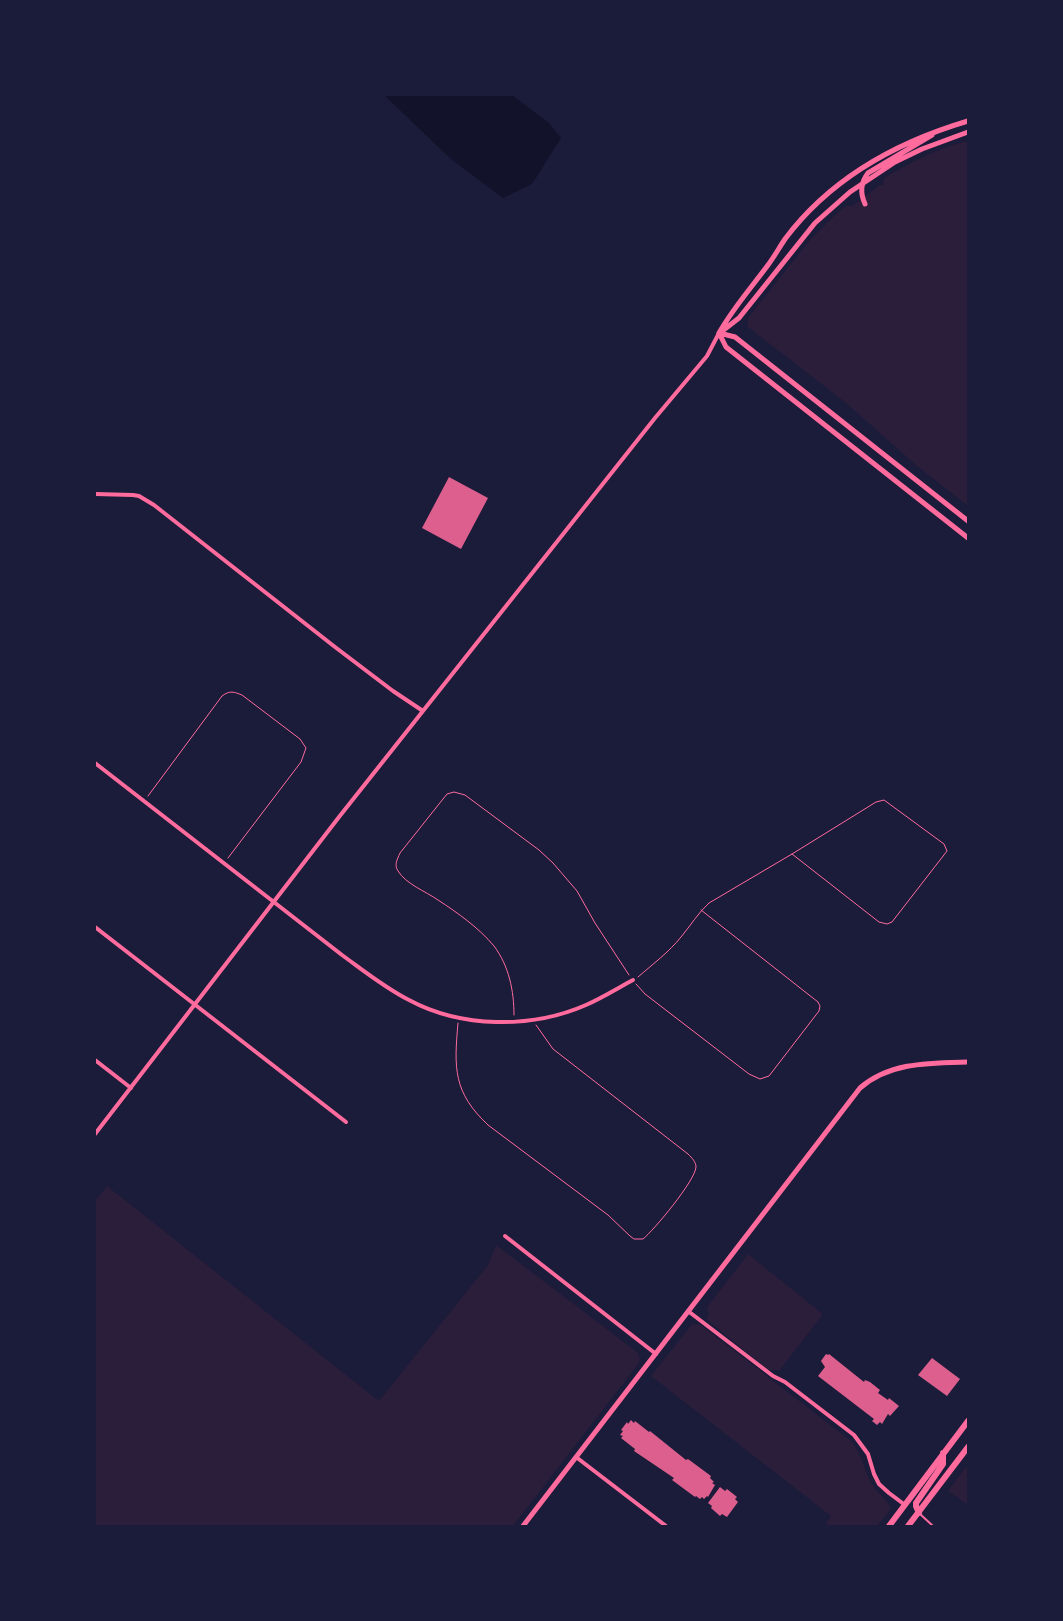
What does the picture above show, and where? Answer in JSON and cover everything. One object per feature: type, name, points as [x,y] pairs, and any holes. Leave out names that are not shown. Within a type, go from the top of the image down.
[{"type":"main road","points":[[889,1526],[968,1421]]},
{"type":"main road","points":[[908,1526],[968,1447]]},
{"type":"main road","points":[[919,1513],[916,1503],[943,1464],[943,1453]]},
{"type":"street","points":[[95,1134],[423,711],[664,407],[707,356],[731,312],[785,239],[822,199],[852,175],[882,156],[913,140],[968,121]]},
{"type":"street","points":[[865,204],[862,189],[868,173],[945,128]]},
{"type":"street","points":[[719,333],[739,318],[814,223],[850,192],[895,162],[922,149],[968,132]]},
{"type":"street","points":[[719,333],[735,337],[968,521]]},
{"type":"street","points":[[719,333],[726,347],[968,538]]},
{"type":"street","points":[[95,494],[134,495],[154,505],[393,691],[423,711]]},
{"type":"street","points":[[95,763],[342,955],[384,985],[409,1000],[437,1012],[458,1018],[489,1021],[533,1020],[562,1014],[587,1005],[633,980]]},
{"type":"street","points":[[95,927],[346,1122]]},
{"type":"street","points":[[95,1060],[131,1088]]},
{"type":"street","points":[[523,1526],[860,1088],[871,1079],[899,1067],[968,1062]]},
{"type":"street","points":[[505,1236],[656,1354]]},
{"type":"street","points":[[688,1312],[773,1376],[786,1382],[854,1435],[868,1454],[879,1484],[905,1505]]},
{"type":"street","points":[[576,1457],[666,1526]]},
{"type":"lane","points":[[919,1513],[933,1526]]},
{"type":"path","points":[[144,801],[222,696],[227,693],[234,691],[242,695],[300,739],[306,748],[301,762],[224,862]]},
{"type":"path","points":[[514,1021],[512,989],[505,966],[494,947],[479,930],[439,900],[408,881],[396,869],[396,862],[400,853],[447,794],[454,792],[465,795],[553,863],[577,892],[611,949],[645,994],[749,1074],[760,1079],[769,1076],[819,1011],[820,1006],[818,1002],[701,910]]},
{"type":"path","points":[[633,980],[662,957],[681,938],[701,910],[709,903],[876,802],[884,800],[944,844],[947,851],[892,922],[887,924],[879,922],[792,854]]},
{"type":"path","points":[[458,1018],[455,1056],[457,1073],[465,1099],[476,1114],[608,1215],[634,1239],[643,1239],[657,1226],[692,1178],[696,1167],[695,1162],[688,1154],[553,1049],[546,1042],[533,1020]]},
{"type":"shaded area","points":[[384,95],[512,95],[549,123],[561,138],[532,184],[503,198],[452,160]]},
{"type":"shaded area","points":[[968,141],[968,506],[917,466],[846,403],[748,327],[748,318],[809,241],[846,206],[852,206],[880,185],[883,185],[884,178],[914,161],[935,151]]},
{"type":"shaded area","points":[[107,1186],[379,1401],[488,1265],[496,1245],[637,1352],[640,1358],[639,1363],[513,1526],[95,1526],[95,1201]]},
{"type":"shaded area","points":[[748,1254],[823,1314],[780,1370],[768,1370],[706,1319],[709,1314],[708,1306]]},
{"type":"shaded area","points":[[692,1324],[701,1325],[851,1441],[871,1482],[891,1509],[877,1526],[829,1526],[826,1523],[831,1516],[651,1376]]},
{"type":"shaded area","points":[[968,1464],[968,1505],[948,1491]]},
{"type":"building","points":[[449,477],[488,498],[461,549],[422,528]]},
{"type":"building","points":[[826,1354],[829,1354],[864,1382],[865,1380],[870,1382],[880,1390],[878,1393],[888,1400],[889,1398],[899,1406],[890,1416],[888,1414],[882,1424],[880,1422],[877,1425],[872,1421],[874,1419],[818,1376],[825,1367],[821,1361]]},
{"type":"building","points":[[932,1358],[960,1379],[947,1396],[918,1375]]},
{"type":"building","points":[[631,1420],[650,1431],[686,1460],[688,1459],[711,1476],[710,1478],[714,1482],[712,1483],[715,1485],[708,1497],[700,1499],[695,1497],[672,1480],[674,1478],[634,1451],[635,1449],[621,1438],[623,1436],[620,1435],[623,1431],[621,1430]]},
{"type":"building","points":[[720,1487],[725,1491],[727,1489],[737,1497],[735,1499],[738,1502],[727,1517],[722,1514],[720,1516],[708,1503]]}]
